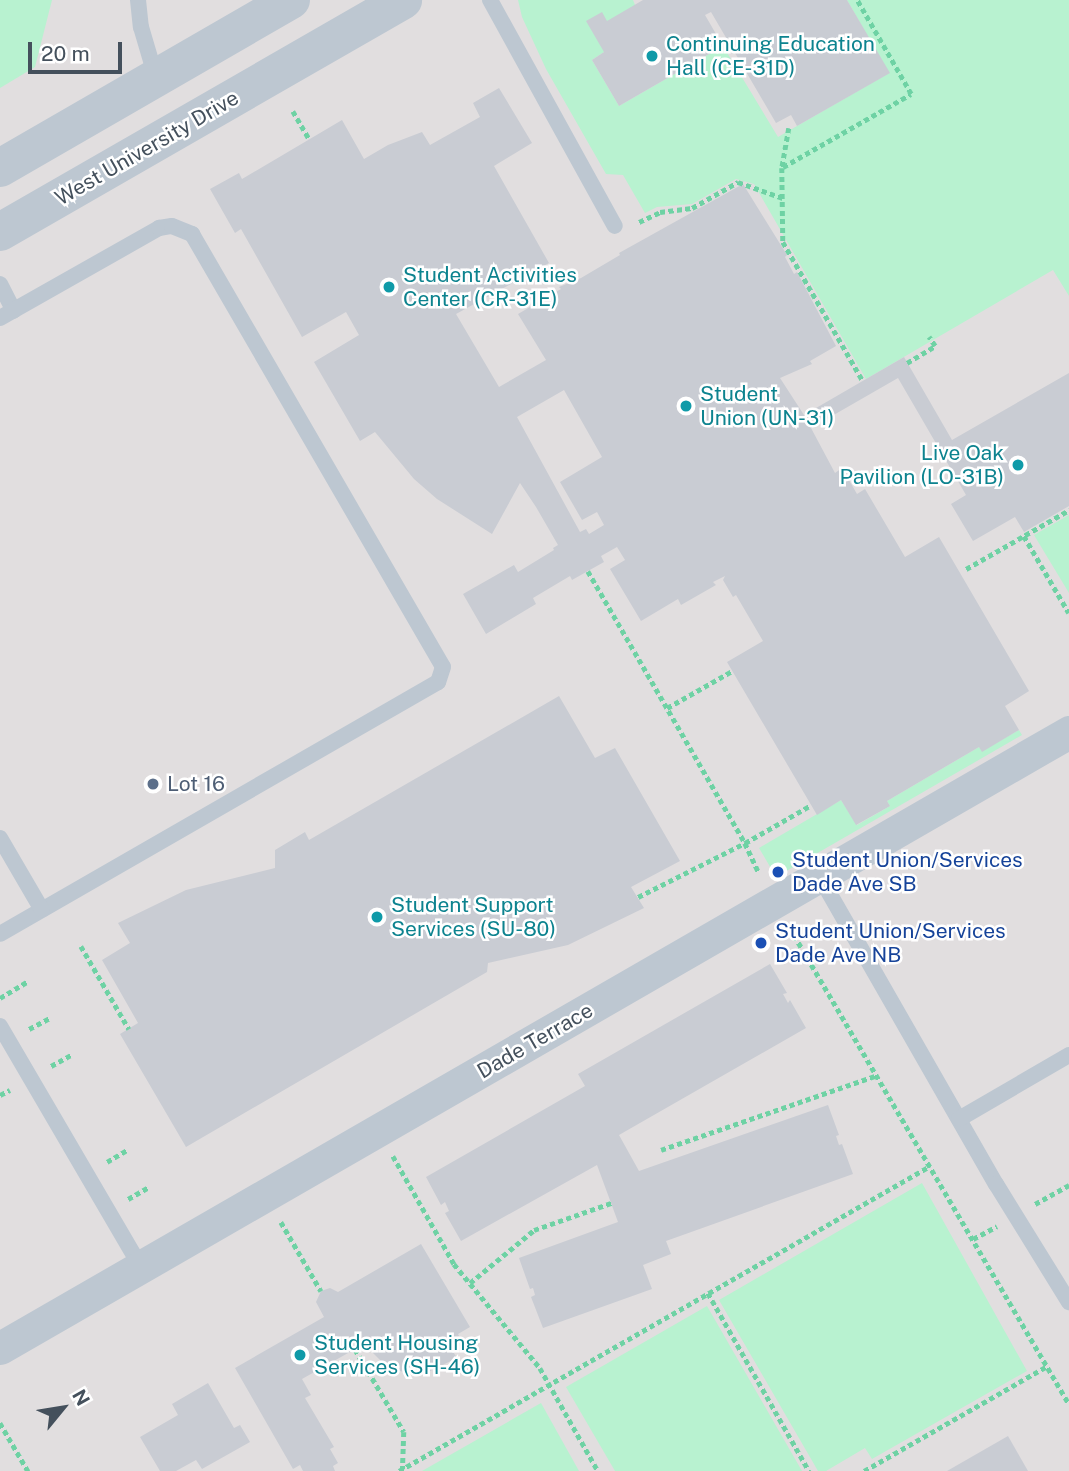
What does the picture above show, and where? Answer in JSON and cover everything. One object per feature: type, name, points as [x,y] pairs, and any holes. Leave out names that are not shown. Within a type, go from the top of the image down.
[{"type":"street","points":[[0,168],[291,0]]},
{"type":"street","name":"West University Drive","points":[[0,232],[403,0]]},
{"type":"street","points":[[206,49],[234,97]]},
{"type":"street","name":"Dade Terrace","points":[[0,1348],[1069,732]]},
{"type":"lane","points":[[138,0],[141,27],[156,78]]},
{"type":"lane","points":[[490,0],[615,226]]},
{"type":"lane","points":[[0,284],[7,314],[159,229],[172,226],[192,234],[443,667],[438,682],[0,934]]},
{"type":"lane","points":[[0,838],[42,910]]},
{"type":"lane","points":[[820,877],[959,1119],[1069,1302]]},
{"type":"lane","points":[[0,1026],[141,1267]]},
{"type":"lane","points":[[959,1119],[1069,1055]]},
{"type":"path","points":[[782,168],[911,94],[857,0]]},
{"type":"path","points":[[293,111],[309,139]]},
{"type":"path","points":[[789,128],[782,168],[783,242],[863,381]]},
{"type":"path","points":[[615,226],[636,224],[660,212],[692,208],[738,182],[783,198]]},
{"type":"path","points":[[907,363],[935,346],[929,337]]},
{"type":"path","points":[[966,569],[1069,510]]},
{"type":"path","points":[[1024,536],[1069,613]]},
{"type":"path","points":[[588,571],[746,843],[761,879]]},
{"type":"path","points":[[667,708],[732,671]]},
{"type":"path","points":[[638,897],[746,843],[811,804]]},
{"type":"path","points":[[786,922],[1069,1404]]},
{"type":"path","points":[[82,946],[129,1029]]},
{"type":"path","points":[[0,998],[27,982]]},
{"type":"path","points":[[25,1032],[50,1017]]},
{"type":"path","points":[[46,1069],[71,1055]]},
{"type":"path","points":[[661,1150],[877,1075]]},
{"type":"path","points":[[102,1165],[127,1150]]},
{"type":"path","points":[[389,1150],[454,1264],[549,1383],[598,1471]]},
{"type":"path","points":[[401,1470],[930,1166]]},
{"type":"path","points":[[122,1202],[149,1187]]},
{"type":"path","points":[[470,1283],[534,1230],[611,1203]]},
{"type":"path","points":[[284,1227],[321,1291]]},
{"type":"path","points":[[708,1293],[809,1471]]},
{"type":"path","points":[[355,1349],[404,1432],[401,1470]]},
{"type":"path","points":[[864,1471],[1046,1366]]},
{"type":"path","points":[[0,1423],[28,1471]]},
{"type":"shaded area","points":[[0,0],[1069,0],[1069,1471],[0,1471]]},
{"type":"green space","points":[[0,0],[52,0],[35,67],[0,88]]},
{"type":"green space","points":[[518,0],[633,0],[635,5],[604,52],[592,60],[619,106],[723,46],[778,137],[889,73],[847,0],[1069,0],[1069,296],[1053,270],[866,379],[754,184],[736,179],[692,204],[657,207],[645,213],[623,175],[606,174],[546,69],[522,17]]},
{"type":"green space","points":[[1069,515],[1069,593],[1034,535]]},
{"type":"green space","points":[[1019,730],[1022,735],[776,877],[759,848],[841,800],[857,825],[890,806],[887,801],[979,747],[982,751]]},
{"type":"green space","points":[[922,1183],[1027,1371],[872,1459],[865,1448],[826,1471],[818,1471],[719,1300]]},
{"type":"green space","points":[[707,1306],[802,1471],[615,1471],[566,1387]]},
{"type":"green space","points":[[541,1403],[579,1471],[422,1471]]},
{"type":"building","points":[[643,0],[847,0],[890,73],[797,126],[791,115],[776,123],[711,12],[705,15],[723,46],[619,106],[592,60],[604,52],[586,21],[602,12],[607,21]]},
{"type":"building","points":[[499,88],[532,143],[494,166],[549,263],[456,314],[499,387],[546,360],[518,314],[561,289],[559,287],[581,278],[620,255],[619,253],[743,184],[787,255],[785,257],[794,274],[797,272],[836,346],[810,361],[812,364],[780,378],[804,415],[904,357],[952,440],[1069,373],[1069,506],[1024,532],[1015,517],[973,541],[951,504],[966,495],[898,378],[811,428],[835,473],[842,468],[857,494],[865,489],[905,557],[939,537],[1029,691],[1005,706],[1019,730],[982,752],[979,747],[887,801],[890,806],[856,825],[841,800],[817,815],[727,662],[763,641],[736,595],[733,597],[723,580],[725,576],[713,582],[716,585],[681,605],[678,599],[641,621],[610,569],[625,560],[617,547],[601,556],[604,562],[572,580],[570,576],[533,598],[536,604],[486,634],[463,594],[514,565],[518,572],[554,550],[558,545],[536,507],[520,483],[492,534],[437,499],[414,479],[375,432],[360,441],[314,362],[359,335],[346,312],[302,337],[241,229],[235,233],[210,189],[239,173],[242,179],[342,120],[364,159],[388,145],[422,132],[430,145],[480,117],[473,103]],"holes":[[[564,390],[602,457],[560,482],[582,520],[597,512],[604,525],[589,534],[586,529],[580,532],[517,417]]]},
{"type":"building","name":"Student Support Services (SU-80)","points":[[559,696],[595,758],[615,748],[680,861],[631,887],[644,908],[568,945],[488,963],[487,972],[186,1147],[120,1034],[138,1023],[102,960],[130,943],[118,923],[186,890],[275,868],[275,850],[305,832],[309,840]]},
{"type":"building","points":[[770,964],[787,993],[783,994],[788,1003],[790,1000],[806,1028],[619,1135],[639,1171],[828,1105],[839,1135],[836,1136],[839,1145],[842,1144],[853,1174],[666,1241],[671,1254],[643,1265],[652,1289],[543,1328],[531,1297],[535,1295],[533,1288],[530,1289],[519,1258],[618,1222],[597,1165],[461,1241],[445,1213],[449,1211],[445,1202],[441,1205],[426,1177],[585,1086],[578,1074]]},
{"type":"building","name":"Student Housing Services (SH-46)","points":[[421,1244],[470,1327],[458,1334],[463,1343],[452,1350],[457,1358],[428,1372],[406,1373],[386,1366],[364,1344],[302,1379],[311,1395],[305,1398],[334,1447],[330,1449],[338,1463],[333,1466],[335,1471],[303,1471],[300,1465],[293,1469],[235,1368],[324,1317],[316,1302],[321,1291],[330,1288],[338,1292]]},
{"type":"building","points":[[208,1383],[234,1428],[240,1425],[250,1442],[202,1469],[196,1460],[176,1471],[160,1471],[140,1437],[178,1415],[172,1404]]},
{"type":"building","points":[[1008,1436],[1028,1471],[947,1471]]},
{"type":"place","name":"Continuing Education Hall (CE-31D)","points":[[652,56]]},
{"type":"place","name":"Student Activities Center (CR-31E)","points":[[389,287]]},
{"type":"place","name":"Student Union (UN-31)","points":[[686,406]]},
{"type":"place","name":"Live Oak Pavilion (LO-31B)","points":[[1018,465]]},
{"type":"place","name":"Lot 16","points":[[153,784]]},
{"type":"place","name":"Student Union/Services Dade Ave SB","points":[[778,872]]},
{"type":"place","name":"Student Support Services (SU-80)","points":[[377,917]]},
{"type":"place","name":"Student Union/Services Dade Ave NB","points":[[761,943]]},
{"type":"place","name":"Student Housing Services (SH-46)","points":[[300,1355]]}]
